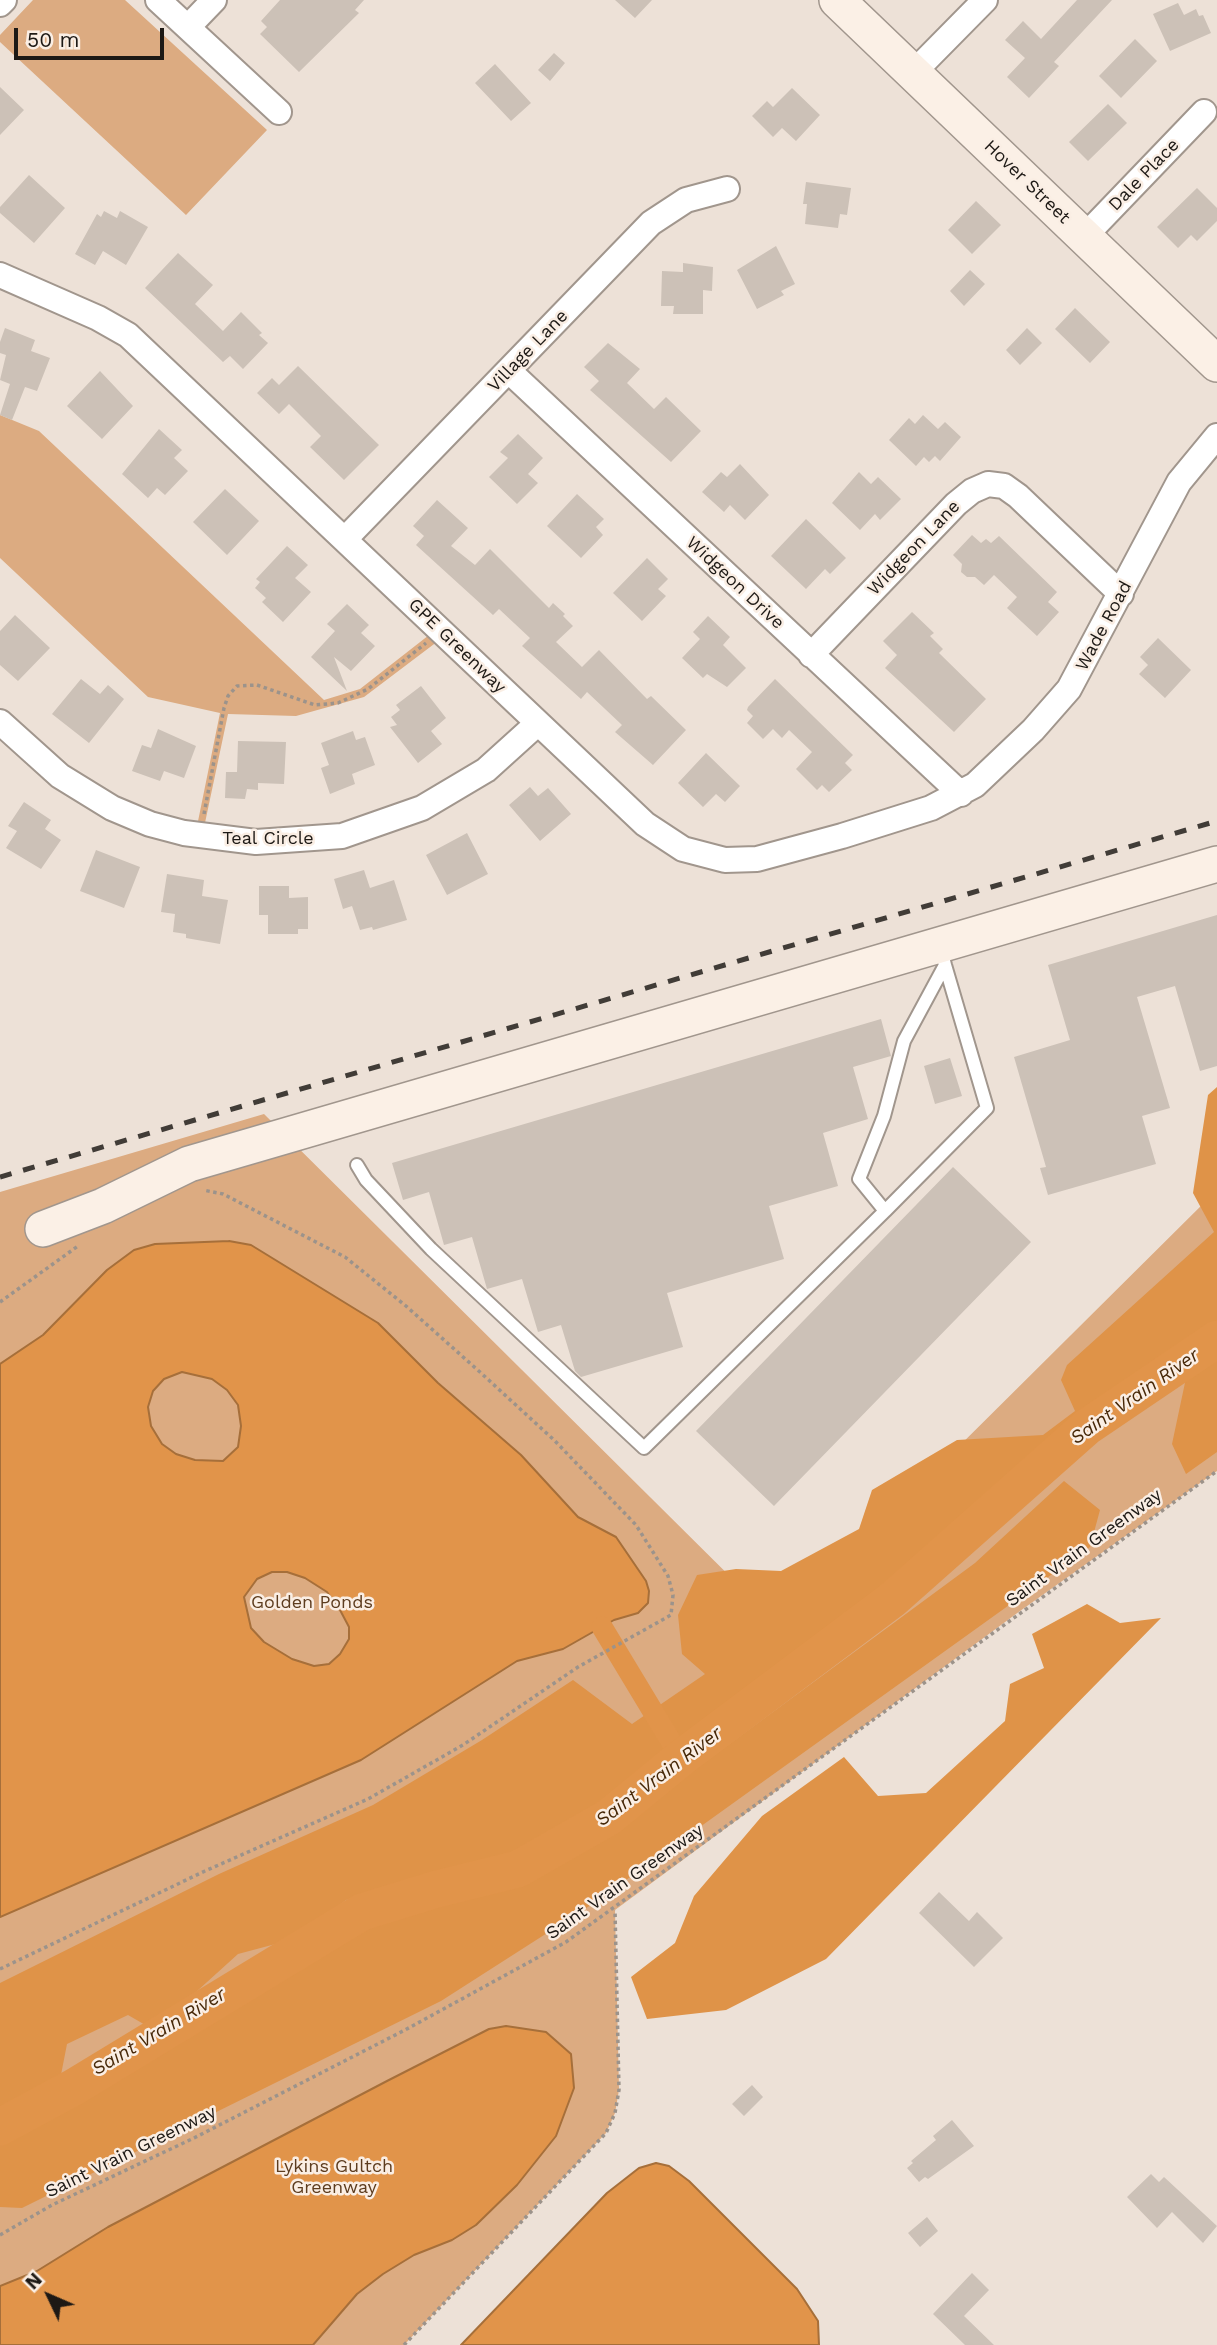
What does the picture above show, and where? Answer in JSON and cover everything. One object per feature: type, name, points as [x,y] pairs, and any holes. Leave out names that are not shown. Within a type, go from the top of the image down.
[{"type":"street","points":[[0,4],[4,0]]},
{"type":"street","points":[[158,0],[279,112]]},
{"type":"street","points":[[188,27],[214,0]]},
{"type":"street","name":"Hover Street","points":[[837,0],[1217,365]]},
{"type":"street","points":[[914,73],[985,0]]},
{"type":"street","name":"Dale Place","points":[[1084,237],[1204,112]]},
{"type":"street","name":"Village Lane","points":[[346,538],[651,223],[686,200],[727,189]]},
{"type":"street","name":"GPE Greenway","points":[[0,275],[99,318],[128,335],[657,834],[683,849],[725,860],[749,860],[791,851],[902,818],[961,794]]},
{"type":"street","name":"Widgeon Drive","points":[[509,370],[961,794]]},
{"type":"street","name":"Wade Road","points":[[961,794],[997,765],[1057,704],[1085,664],[1179,482],[1217,436]]},
{"type":"street","name":"Widgeon Lane","points":[[811,655],[956,504],[972,491],[988,484],[1004,486],[1018,496],[1121,594]]},
{"type":"street","name":"Teal Circle","points":[[0,722],[51,769],[92,797],[150,824],[200,837],[256,842],[342,836],[389,822],[455,791],[498,760],[538,723]]},
{"type":"street","points":[[43,1228],[103,1206],[189,1164],[943,955],[1217,864]]},
{"type":"lane","points":[[357,1165],[366,1180],[431,1250],[644,1448],[987,1108],[943,955]]},
{"type":"lane","points":[[884,1211],[859,1179],[884,1116],[904,1041],[943,955]]},
{"type":"path","points":[[200,837],[224,708],[235,688],[250,684],[315,705],[338,703],[378,682],[441,630]]},
{"type":"path","points":[[0,1969],[205,1871],[368,1800],[463,1745],[604,1652],[671,1615],[672,1589],[662,1563],[627,1515],[554,1440],[386,1289],[331,1248],[245,1206]]},
{"type":"path","name":"Saint Vrain Greenway","points":[[0,2235],[509,1976],[615,1910],[1020,1611],[1217,1471]]},
{"type":"path","points":[[404,2345],[606,2133],[615,2113],[619,2090],[615,1910]]},
{"type":"green space","points":[[33,0],[125,0],[267,130],[186,215],[0,42],[0,35]]},
{"type":"green space","points":[[0,415],[39,431],[324,700],[360,689],[438,628],[446,635],[364,697],[296,716],[228,714],[202,837],[195,836],[220,713],[148,697],[0,558]]},
{"type":"green space","name":"Golden Ponds","points":[[264,1114],[779,1625],[1217,1190],[1217,1471],[1020,1611],[615,1910],[619,2090],[615,2113],[606,2133],[404,2345],[0,2345],[0,1192]]},
{"type":"shaded area","points":[[1217,1087],[1217,1321],[1077,1428],[857,1614],[605,1805],[522,1855],[445,1871],[346,1900],[298,1938],[238,1954],[154,2030],[128,2015],[67,2044],[60,2080],[0,2112],[0,1983],[219,1874],[373,1805],[482,1740],[573,1680],[632,1724],[705,1674],[682,1654],[678,1615],[697,1575],[736,1569],[781,1571],[859,1529],[872,1490],[957,1440],[1043,1435],[1075,1411],[1061,1380],[1067,1365],[1214,1232],[1193,1193],[1208,1095]]},
{"type":"shaded area","points":[[229,1241],[251,1245],[378,1323],[438,1383],[521,1455],[578,1517],[616,1537],[646,1581],[648,1603],[638,1613],[614,1620],[563,1649],[517,1661],[361,1760],[0,1917],[0,1364],[43,1335],[107,1270],[134,1250],[155,1244]],"holes":[[[182,1372],[212,1379],[227,1390],[238,1405],[241,1426],[238,1447],[223,1461],[195,1460],[176,1454],[162,1444],[151,1426],[148,1407],[153,1391],[164,1379]],[[272,1572],[287,1572],[305,1578],[327,1592],[340,1610],[349,1627],[349,1639],[340,1654],[329,1664],[314,1666],[292,1659],[264,1642],[251,1628],[244,1597],[257,1579]]]},
{"type":"shaded area","points":[[1217,1359],[1217,1452],[1186,1474],[1172,1444],[1186,1378]]},
{"type":"shaded area","points":[[1064,1481],[1100,1510],[1090,1547],[594,1903],[441,2001],[22,2208],[0,2207],[0,2136],[364,1925],[519,1883],[617,1827],[975,1563]]},
{"type":"shaded area","points":[[1087,1604],[1120,1623],[1161,1618],[826,1959],[726,2010],[647,2019],[631,1977],[675,1943],[694,1896],[762,1816],[844,1757],[878,1796],[926,1793],[1005,1721],[1010,1684],[1044,1668],[1032,1634]]},
{"type":"shaded area","points":[[506,2026],[546,2032],[571,2054],[574,2088],[556,2136],[517,2185],[476,2225],[452,2240],[414,2255],[383,2274],[357,2294],[313,2345],[0,2345],[0,2286],[37,2271],[108,2227],[387,2081],[489,2029]]},
{"type":"shaded area","points":[[656,2163],[669,2166],[689,2181],[797,2289],[818,2321],[819,2345],[461,2345],[607,2193],[639,2168]]},
{"type":"building","points":[[280,0],[364,0],[355,10],[359,13],[299,72],[260,34],[267,27],[261,21]]},
{"type":"building","points":[[615,0],[652,0],[635,18]]},
{"type":"building","points":[[1077,0],[1112,0],[1054,62],[1059,66],[1029,98],[1007,77],[1025,58],[1005,40],[1023,21],[1041,39]]},
{"type":"building","points":[[1178,3],[1184,15],[1196,9],[1199,16],[1203,15],[1211,33],[1170,51],[1153,14]]},
{"type":"building","points":[[1135,39],[1157,61],[1121,98],[1099,76]]},
{"type":"building","points":[[554,53],[565,63],[550,81],[538,70]]},
{"type":"building","points":[[495,64],[531,103],[511,121],[475,83]]},
{"type":"building","points":[[0,87],[24,110],[0,135]]},
{"type":"building","points":[[792,88],[820,115],[796,141],[782,128],[773,137],[752,116],[767,101],[773,107]]},
{"type":"building","points":[[1108,104],[1127,123],[1088,161],[1069,142]]},
{"type":"building","points":[[29,175],[65,208],[34,243],[0,213],[0,207]]},
{"type":"building","points":[[806,182],[851,188],[847,215],[840,214],[838,228],[805,224],[807,204],[803,204]]},
{"type":"building","points":[[1197,188],[1217,208],[1217,221],[1197,241],[1191,235],[1178,248],[1157,227]]},
{"type":"building","points":[[976,201],[1001,225],[972,254],[948,230]]},
{"type":"building","points":[[104,211],[117,218],[120,211],[148,227],[126,265],[103,251],[95,265],[75,254],[97,214],[101,217]]},
{"type":"building","points":[[776,246],[795,284],[781,291],[784,295],[757,309],[737,270]]},
{"type":"building","points":[[178,253],[213,285],[195,304],[223,331],[241,312],[268,343],[243,369],[230,356],[223,362],[145,288]]},
{"type":"building","points":[[683,263],[713,267],[712,291],[703,290],[703,314],[673,314],[674,306],[661,306],[662,271],[683,272]]},
{"type":"building","points":[[970,270],[985,284],[964,306],[950,291]]},
{"type":"building","points":[[1075,308],[1110,342],[1090,363],[1055,329]]},
{"type":"building","points":[[5,328],[35,340],[31,351],[50,358],[37,391],[25,387],[12,420],[0,415],[10,384],[0,380],[6,355],[0,353],[0,342]]},
{"type":"building","points":[[1027,328],[1042,343],[1020,365],[1006,350]]},
{"type":"building","points":[[608,343],[640,369],[627,383],[654,409],[666,397],[701,431],[671,462],[590,390],[599,381],[584,367]]},
{"type":"building","points":[[298,366],[379,445],[344,480],[310,447],[321,436],[289,404],[279,414],[257,393],[272,378],[279,385]]},
{"type":"building","points":[[100,371],[133,406],[102,439],[67,406]]},
{"type":"building","points":[[923,415],[938,429],[945,422],[961,437],[940,461],[935,456],[929,462],[924,457],[916,466],[889,440],[909,418],[915,424]]},
{"type":"building","points":[[159,429],[182,450],[174,458],[188,471],[165,495],[157,488],[148,498],[122,474]]},
{"type":"building","points":[[518,434],[543,458],[528,474],[538,483],[517,504],[489,477],[508,458],[500,452]]},
{"type":"building","points":[[740,464],[769,495],[745,520],[730,505],[724,512],[702,492],[721,472],[727,477]]},
{"type":"building","points":[[859,472],[871,484],[878,477],[901,499],[880,520],[875,514],[860,530],[832,503]]},
{"type":"building","points":[[225,489],[259,521],[227,555],[193,522]]},
{"type":"building","points":[[577,494],[604,519],[596,527],[603,535],[581,558],[547,526]]},
{"type":"building","points":[[437,500],[468,528],[451,546],[475,565],[490,549],[549,608],[553,603],[565,614],[563,616],[573,626],[556,642],[582,667],[599,650],[647,699],[651,696],[686,730],[653,765],[615,732],[622,725],[587,692],[581,699],[522,646],[530,638],[499,609],[493,615],[416,545],[424,536],[413,526]]},
{"type":"building","points":[[806,519],[846,558],[830,574],[825,569],[806,589],[771,556]]},
{"type":"building","points":[[972,535],[981,543],[986,539],[991,543],[999,536],[1057,592],[1048,602],[1059,612],[1037,636],[1007,608],[1017,597],[994,575],[984,585],[975,577],[967,577],[961,572],[962,564],[953,555]]},
{"type":"building","points":[[287,546],[308,565],[295,578],[311,592],[283,622],[262,602],[266,598],[255,588],[260,582],[256,579]]},
{"type":"building","points":[[647,558],[668,579],[658,589],[666,596],[642,621],[613,593]]},
{"type":"building","points":[[347,604],[369,625],[361,633],[375,646],[351,671],[334,657],[347,691],[311,657],[335,631],[327,624]]},
{"type":"building","points":[[912,612],[934,633],[930,636],[943,649],[939,653],[986,699],[954,732],[885,668],[897,655],[883,641]]},
{"type":"building","points":[[15,615],[50,648],[18,681],[0,665],[0,631]]},
{"type":"building","points":[[708,616],[730,637],[723,645],[746,668],[727,687],[707,674],[703,678],[682,658],[700,639],[693,632]]},
{"type":"building","points":[[1158,638],[1191,670],[1165,698],[1139,674],[1148,665],[1140,657]]},
{"type":"building","points":[[81,679],[100,694],[108,685],[124,699],[89,743],[52,714]]},
{"type":"building","points":[[775,679],[853,755],[845,763],[852,770],[829,792],[822,785],[817,790],[796,769],[812,752],[789,730],[782,738],[773,729],[763,739],[747,723],[753,716],[747,710],[748,707]]},
{"type":"building","points":[[421,686],[446,718],[431,731],[442,744],[418,763],[390,727],[397,725],[391,717],[400,710],[396,705]]},
{"type":"building","points":[[158,729],[196,746],[184,778],[164,771],[160,781],[132,771],[142,745],[151,748]]},
{"type":"building","points":[[353,731],[356,740],[365,737],[375,765],[352,774],[355,784],[330,794],[321,768],[329,765],[321,743]]},
{"type":"building","points":[[238,741],[286,742],[284,784],[258,783],[258,790],[247,789],[245,799],[225,798],[226,772],[237,772]]},
{"type":"building","points":[[706,753],[740,786],[725,802],[716,794],[703,807],[678,783]]},
{"type":"building","points":[[530,787],[538,796],[548,788],[571,814],[540,841],[509,805]]},
{"type":"building","points":[[24,802],[51,820],[45,829],[61,840],[41,869],[6,848],[17,831],[8,826]]},
{"type":"building","points":[[467,833],[488,874],[447,895],[426,855]]},
{"type":"building","points":[[96,850],[140,867],[124,908],[80,891]]},
{"type":"building","points":[[364,870],[370,888],[394,880],[407,920],[373,930],[372,927],[360,930],[352,906],[343,909],[334,879]]},
{"type":"building","points":[[167,874],[204,880],[202,896],[228,900],[220,944],[186,938],[186,934],[173,932],[175,914],[161,912]]},
{"type":"building","points":[[259,886],[289,886],[289,898],[308,897],[308,929],[298,929],[298,934],[268,934],[268,915],[259,915]]},
{"type":"building","points":[[1217,915],[1217,1066],[1200,1071],[1175,986],[1137,997],[1170,1108],[1142,1116],[1156,1164],[1048,1195],[1040,1168],[1046,1167],[1014,1057],[1070,1040],[1048,965]]},
{"type":"building","points":[[881,1019],[891,1056],[853,1067],[868,1119],[823,1133],[838,1186],[769,1206],[784,1259],[667,1293],[683,1347],[581,1377],[575,1371],[561,1325],[538,1332],[522,1279],[487,1289],[472,1237],[444,1245],[429,1192],[403,1200],[392,1163]]},
{"type":"building","points":[[950,1058],[962,1096],[935,1104],[924,1066]]},
{"type":"building","points":[[953,1167],[1031,1242],[774,1506],[696,1431]]},
{"type":"building","points":[[939,1892],[969,1921],[977,1912],[1003,1938],[974,1967],[919,1913]]},
{"type":"building","points":[[752,2085],[763,2097],[744,2116],[732,2104]]},
{"type":"building","points":[[952,2120],[974,2146],[928,2179],[925,2177],[919,2182],[907,2168],[913,2163],[911,2161],[936,2140],[933,2136]]},
{"type":"building","points":[[1151,2174],[1159,2182],[1164,2177],[1217,2226],[1203,2243],[1172,2212],[1157,2228],[1127,2197]]},
{"type":"building","points":[[927,2217],[938,2231],[920,2247],[908,2233]]},
{"type":"building","points":[[972,2273],[989,2290],[964,2316],[994,2345],[965,2345],[933,2314]]},
{"type":"waterway","name":"Saint Vrain River","points":[[0,2127],[74,2087],[362,1912],[437,1889],[518,1869],[609,1817],[681,1758],[893,1599],[1087,1427],[1217,1339]]},
{"type":"waterway","points":[[602,1627],[681,1758]]},
{"type":"railway","points":[[0,1177],[1217,821]]},
{"type":"park label","name":"Lykins Gultch Greenway","points":[[334,2177]]}]
